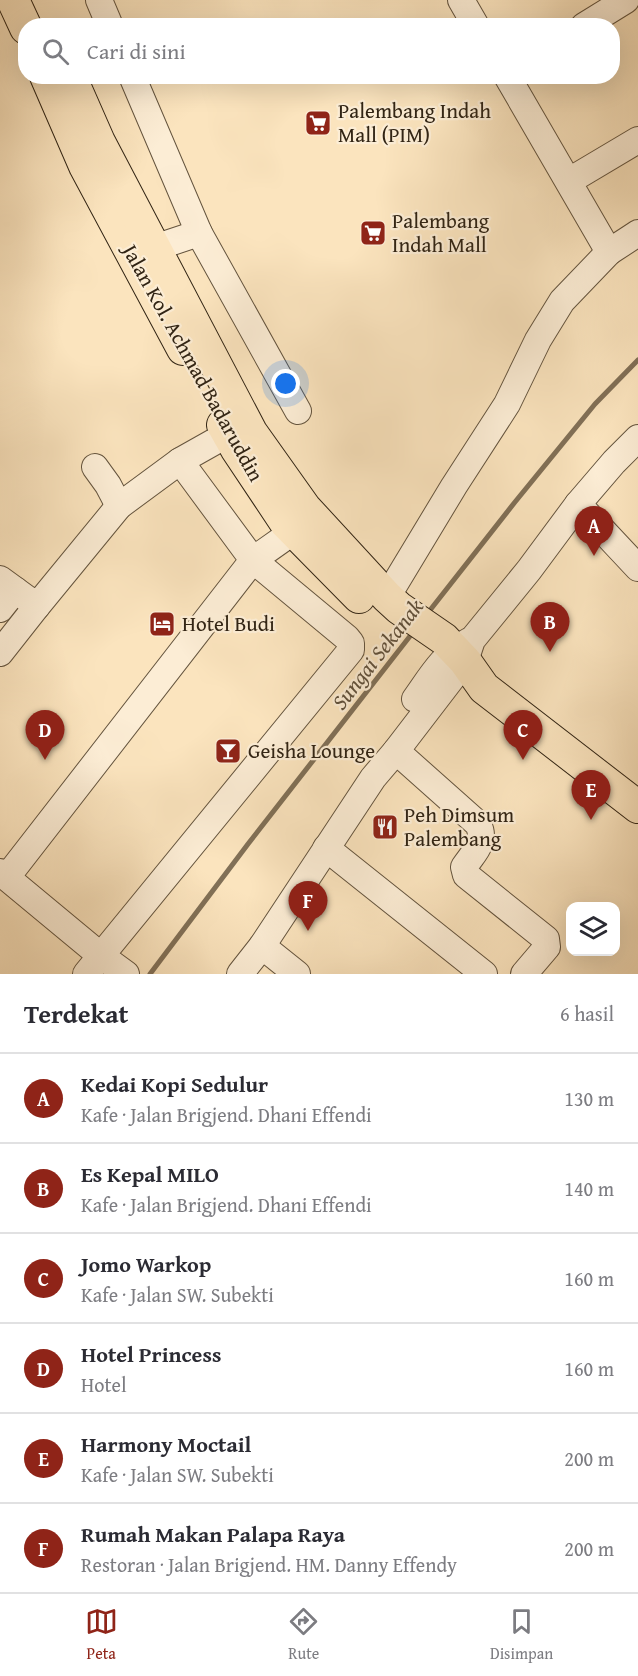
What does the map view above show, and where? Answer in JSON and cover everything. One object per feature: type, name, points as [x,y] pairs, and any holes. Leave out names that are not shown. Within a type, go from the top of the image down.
[{"type":"main road","points":[[13,0],[21,18]]},
{"type":"main road","points":[[36,0],[44,18]]},
{"type":"main road","name":"Jalan Kol. Achmad Badaruddin","points":[[49,84],[85,166],[228,434],[290,527],[389,609]]},
{"type":"main road","name":"Jalan Kol. Achmad Badaruddin","points":[[74,84],[99,142],[251,432],[305,508],[389,609]]},
{"type":"main road","points":[[389,609],[451,655],[484,688],[638,807]]},
{"type":"street","points":[[99,0],[107,18]]},
{"type":"street","points":[[597,18],[626,0]]},
{"type":"street","points":[[463,1],[472,18]]},
{"type":"street","points":[[135,84],[199,233],[298,411]]},
{"type":"street","points":[[512,84],[609,252]]},
{"type":"street","points":[[568,181],[638,140]]},
{"type":"street","points":[[154,248],[199,233]]},
{"type":"street","points":[[389,609],[454,486],[507,404],[538,340],[562,301],[609,252],[638,233]]},
{"type":"street","points":[[0,653],[119,506],[180,461],[228,434]]},
{"type":"street","points":[[227,974],[451,655],[529,570],[578,504],[638,438]]},
{"type":"street","points":[[93,965],[351,650],[351,643],[347,638],[253,560],[180,461]]},
{"type":"street","points":[[95,467],[119,506]]},
{"type":"street","points":[[578,504],[638,568]]},
{"type":"street","points":[[126,974],[93,965],[3,874],[253,560],[290,527]]},
{"type":"street","points":[[5,593],[37,606]]},
{"type":"street","points":[[240,974],[262,946],[373,778],[396,751],[451,655]]},
{"type":"street","points":[[396,751],[478,824],[482,832],[482,841],[464,867],[466,875],[546,939],[547,947],[524,974]]},
{"type":"street","points":[[327,848],[484,974]]},
{"type":"street","points":[[262,946],[297,974]]},
{"type":"waterway","name":"Sungai Sekanak","points":[[427,614],[595,404],[638,360]]},
{"type":"waterway","name":"Sungai Sekanak","points":[[150,974],[414,631]]},
{"type":"place","name":"Palembang Indah Mall (PIM)","points":[[318,123]]},
{"type":"place","name":"Palembang Indah Mall","points":[[373,233]]},
{"type":"place","name":"Kedai Kopi Sedulur","points":[[594,556]]},
{"type":"place","name":"Hotel Budi","points":[[162,624]]},
{"type":"place","name":"Es Kepal MILO","points":[[550,652]]},
{"type":"place","name":"Geisha Lounge","points":[[228,751]]},
{"type":"place","name":"Hotel Princess","points":[[45,760]]},
{"type":"place","name":"Jomo Warkop","points":[[523,760]]},
{"type":"place","name":"Harmony Moctail","points":[[591,820]]},
{"type":"place","name":"Peh Dimsum Palembang","points":[[385,827]]},
{"type":"place","name":"Rumah Makan Palapa Raya","points":[[308,931]]}]
